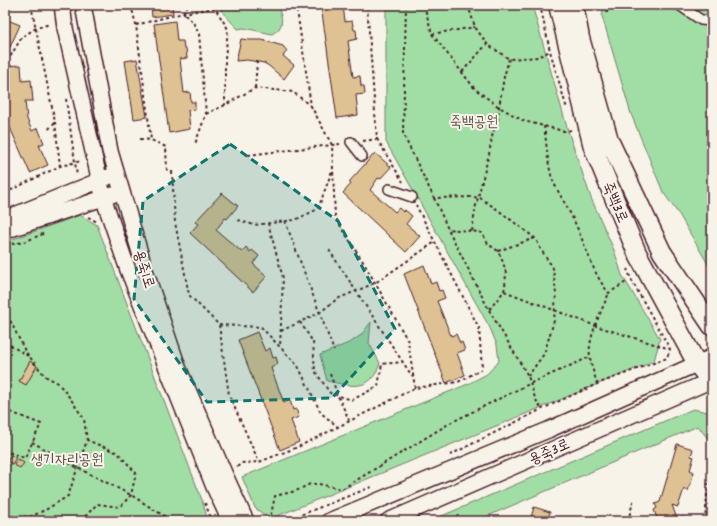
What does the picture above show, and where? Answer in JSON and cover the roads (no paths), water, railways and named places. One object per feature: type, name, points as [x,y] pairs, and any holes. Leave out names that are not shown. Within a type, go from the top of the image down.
[{"type":"main road","name":"죽백3로","points":[[558,5],[593,147],[638,254],[705,360],[711,381]]},
{"type":"main road","name":"죽백3로","points":[[574,5],[580,38],[609,140],[662,252],[712,326]]},
{"type":"street","points":[[62,5],[65,28],[104,198],[128,270],[214,487],[230,521]]},
{"type":"street","name":"용죽1로","points":[[83,5],[110,151],[146,273],[178,367],[246,521]]},
{"type":"street","points":[[679,5],[701,20],[712,22]]},
{"type":"street","points":[[351,142],[362,156]]},
{"type":"street","points":[[5,219],[117,173]]},
{"type":"street","points":[[389,189],[412,197]]},
{"type":"street","points":[[8,238],[122,192]]},
{"type":"street","points":[[329,521],[548,430],[705,360]]},
{"type":"street","name":"용죽3로","points":[[388,521],[711,381]]},
{"type":"park label","name":"죽백공원","points":[[474,121]]},
{"type":"park label","name":"생기자리공원","points":[[67,459]]}]
